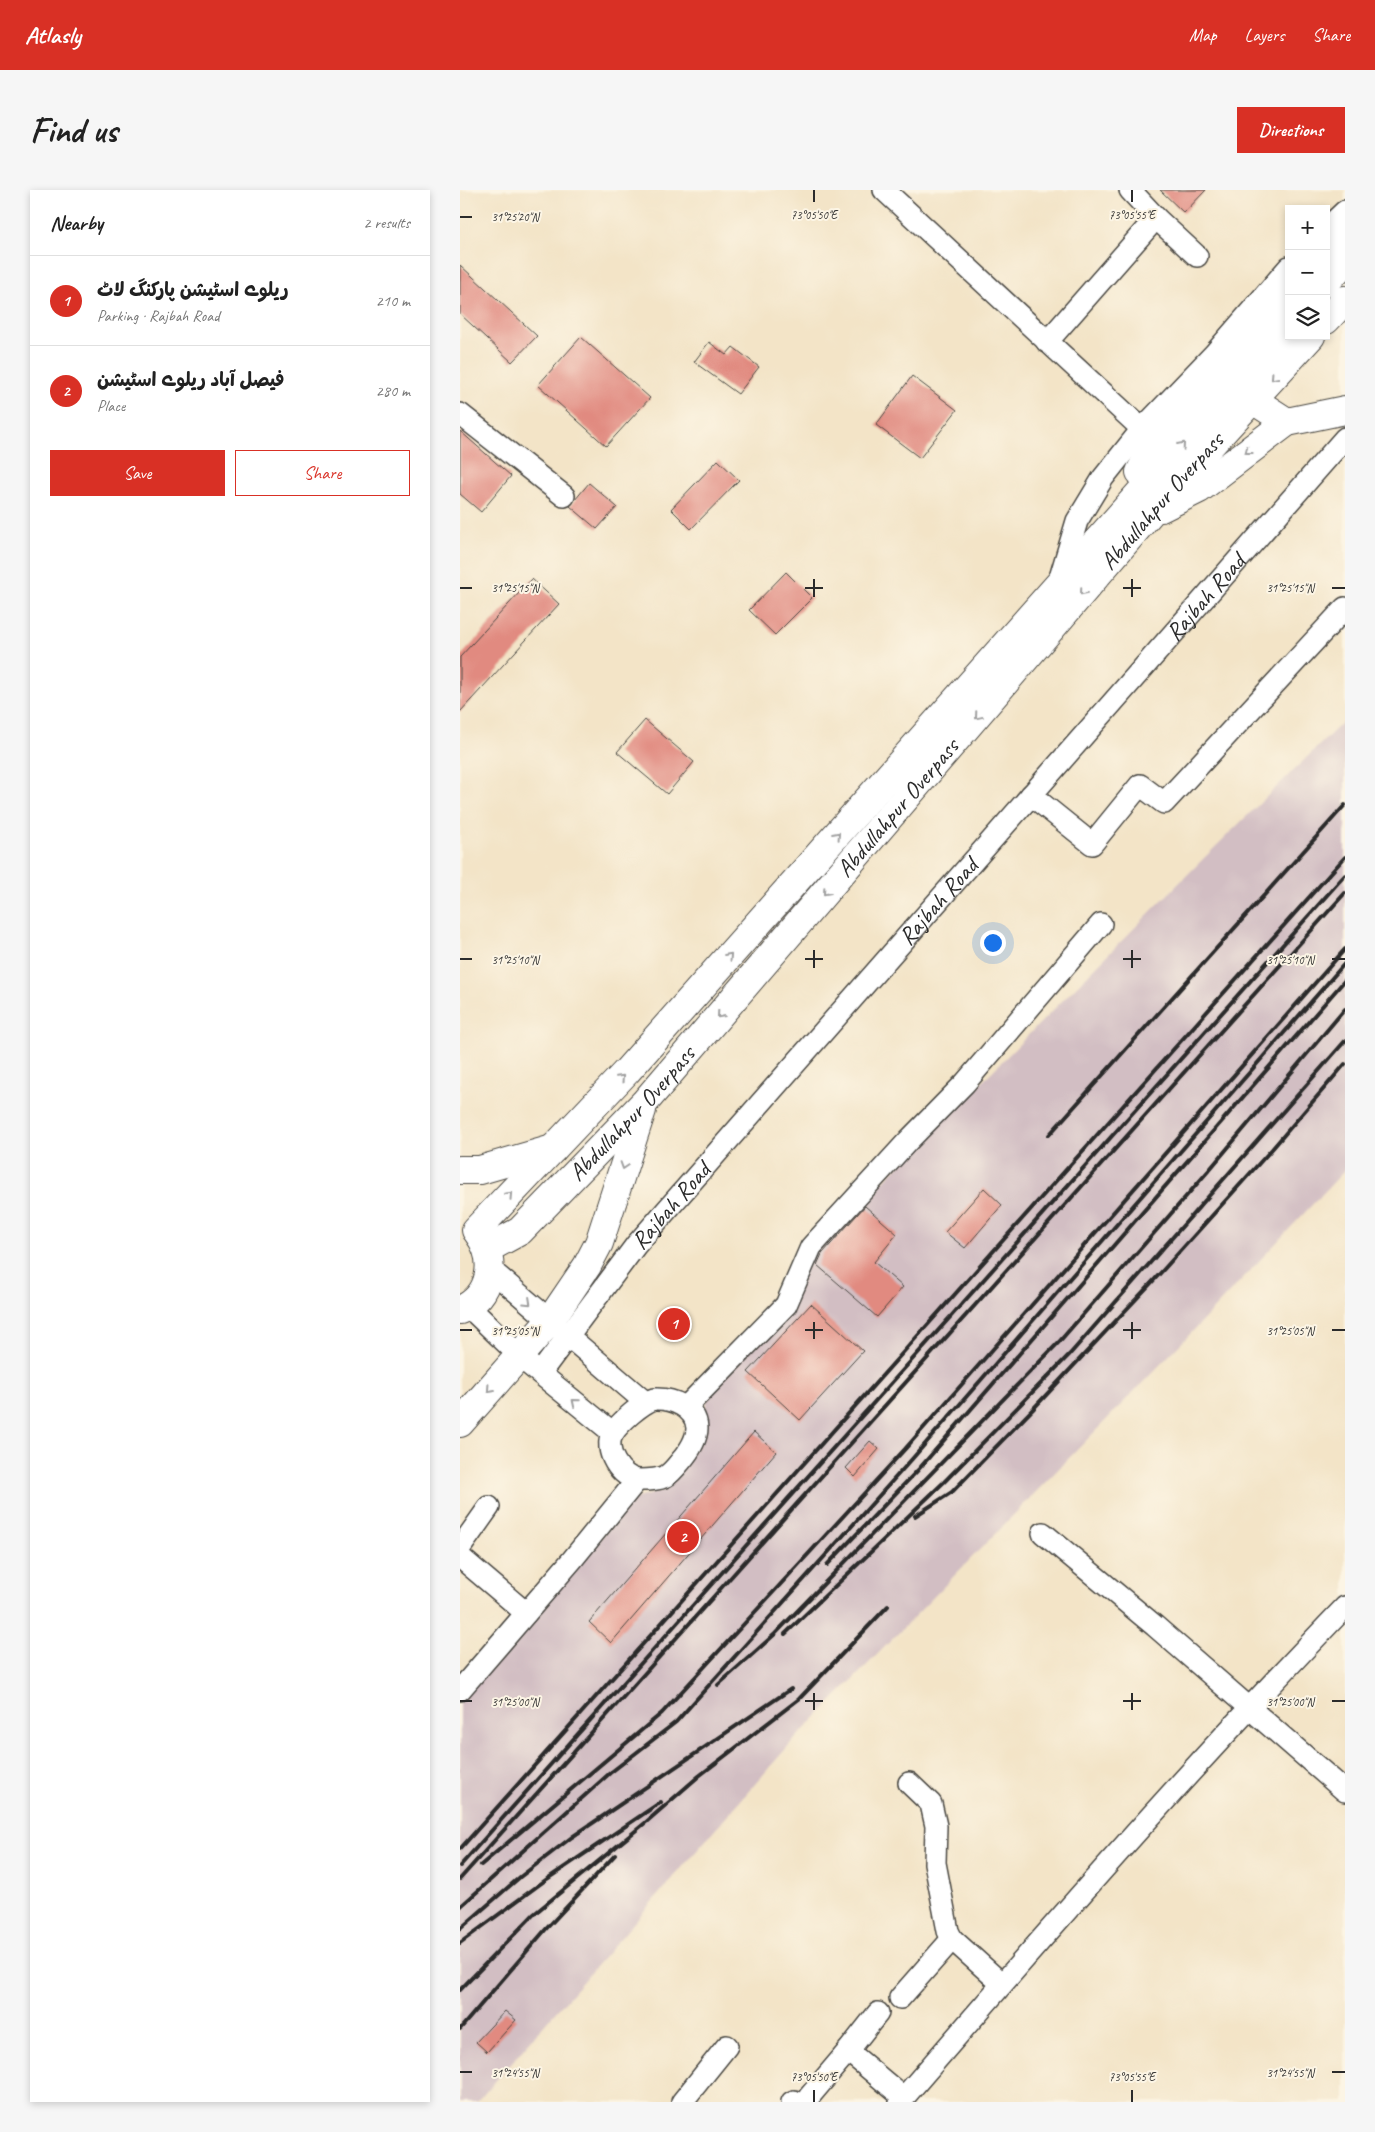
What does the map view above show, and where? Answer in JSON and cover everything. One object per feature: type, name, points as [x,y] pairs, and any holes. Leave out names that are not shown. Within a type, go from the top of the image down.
[{"type":"main road","points":[[1329,250],[1345,233]]},
{"type":"main road","points":[[1330,278],[1345,262]]},
{"type":"main road","points":[[1330,316],[1345,300]]},
{"type":"main road","name":"Abdullahpur Overpass","points":[[478,1243],[554,1149],[627,1072],[1111,526],[1285,337]]},
{"type":"main road","name":"Abdullahpur Overpass","points":[[478,1243],[520,1231],[644,1103],[1182,476],[1253,400],[1285,339]]},
{"type":"main road","points":[[1253,400],[1287,422]]},
{"type":"main road","points":[[1149,515],[1199,489],[1287,422],[1345,410]]},
{"type":"main road","name":"Rajbah Road","points":[[464,1413],[530,1364],[558,1329],[599,1243],[644,1103]]},
{"type":"main road","points":[[460,1170],[480,1170],[554,1149]]},
{"type":"main road","points":[[464,1308],[480,1297],[487,1284],[478,1243]]},
{"type":"street","points":[[884,190],[1142,429]]},
{"type":"street","points":[[1130,190],[1156,218],[1197,256]]},
{"type":"street","points":[[1330,225],[1345,210]]},
{"type":"street","points":[[1047,342],[1156,218]]},
{"type":"street","points":[[1057,587],[1077,521],[1103,478],[1142,429],[1214,354],[1285,272]]},
{"type":"street","points":[[460,414],[564,496]]},
{"type":"street","name":"Rajbah Road","points":[[558,1329],[636,1245],[1345,438]]},
{"type":"street","points":[[1031,795],[1092,844],[1140,784],[1164,804],[1345,608]]},
{"type":"street","points":[[686,1407],[786,1305],[811,1247],[908,1141],[965,1083],[1101,924]]},
{"type":"street","points":[[478,1243],[558,1329],[645,1402]]},
{"type":"street","points":[[464,1308],[612,1433]]},
{"type":"street","points":[[662,1398],[686,1407],[697,1428],[686,1454],[666,1476],[656,1479],[637,1480],[627,1475],[615,1460],[610,1442],[612,1433],[645,1402],[662,1398]]},
{"type":"street","points":[[460,1690],[637,1480]]},
{"type":"street","points":[[460,1548],[489,1507]]},
{"type":"street","points":[[1043,1533],[1155,1626],[1345,1791]]},
{"type":"street","points":[[460,1558],[526,1613]]},
{"type":"street","points":[[848,2050],[902,2100],[1002,1984],[1248,1707],[1345,1607]]},
{"type":"street","points":[[909,1783],[931,1804],[936,1826],[935,1863],[948,1931],[952,1939],[1002,1984]]},
{"type":"street","points":[[900,1998],[952,1939]]},
{"type":"street","points":[[798,2100],[848,2050],[878,2013]]},
{"type":"street","points":[[682,2102],[727,2046]]},
{"type":"shaded area","points":[[1345,720],[1345,1170],[1193,1331],[790,1744],[477,2102],[460,2102],[460,1702],[634,1499],[664,1490],[699,1443],[707,1400],[811,1254],[1203,859]]},
{"type":"building","points":[[1160,190],[1206,190],[1184,213]]},
{"type":"building","points":[[460,265],[537,336],[512,362],[460,314]]},
{"type":"building","points":[[581,337],[650,398],[606,446],[538,385]]},
{"type":"building","points":[[709,342],[726,355],[733,347],[759,367],[738,394],[694,362]]},
{"type":"building","points":[[912,376],[957,410],[920,458],[876,425]]},
{"type":"building","points":[[460,431],[511,476],[481,512],[460,494]]},
{"type":"building","points":[[718,460],[739,480],[691,529],[671,509]]},
{"type":"building","points":[[589,483],[617,507],[597,529],[570,506]]},
{"type":"building","points":[[786,572],[812,598],[775,635],[749,610]]},
{"type":"building","points":[[532,579],[559,604],[460,712],[460,657]]},
{"type":"building","points":[[645,720],[694,762],[667,794],[617,752]]},
{"type":"building","points":[[984,1188],[1002,1205],[965,1248],[945,1232]]},
{"type":"building","points":[[865,1206],[897,1234],[874,1262],[903,1287],[877,1317],[817,1265],[822,1254]]},
{"type":"building","points":[[811,1304],[863,1351],[800,1420],[748,1372]]},
{"type":"building","points":[[754,1432],[776,1452],[611,1643],[589,1622]]},
{"type":"building","points":[[870,1441],[879,1449],[855,1477],[846,1468]]},
{"type":"building","points":[[505,2011],[516,2020],[487,2052],[476,2042]]},
{"type":"railway","points":[[1049,1135],[1345,805]]},
{"type":"railway","points":[[460,1849],[1345,857]]},
{"type":"railway","points":[[460,1866],[1345,875]]},
{"type":"railway","points":[[460,1879],[1345,893]]},
{"type":"railway","points":[[481,1865],[662,1713],[905,1449],[1345,949]]},
{"type":"railway","points":[[460,1907],[610,1773],[676,1722],[912,1459],[1345,963]]},
{"type":"railway","points":[[827,1565],[918,1470],[1345,980]]},
{"type":"railway","points":[[718,1685],[775,1634],[1059,1342],[1210,1169],[1345,1009]]},
{"type":"railway","points":[[785,1634],[944,1482],[1070,1354],[1345,1041]]},
{"type":"railway","points":[[915,1516],[952,1492],[1033,1409],[1155,1279],[1272,1149],[1345,1064]]},
{"type":"railway","points":[[460,1990],[534,1914],[699,1776],[799,1699],[888,1606]]},
{"type":"railway","points":[[460,1929],[520,1877],[572,1837],[791,1689]]},
{"type":"railway","points":[[460,1943],[547,1879],[661,1802]]},
{"type":"railway","points":[[460,2029],[546,1929],[615,1855]]},
{"type":"place","name":"ریلوے اسٹیشن پارکنگ لاٹ","points":[[674,1324]]},
{"type":"place","name":"فیصل آباد ریلوے اسٹیشن","points":[[683,1537]]}]
